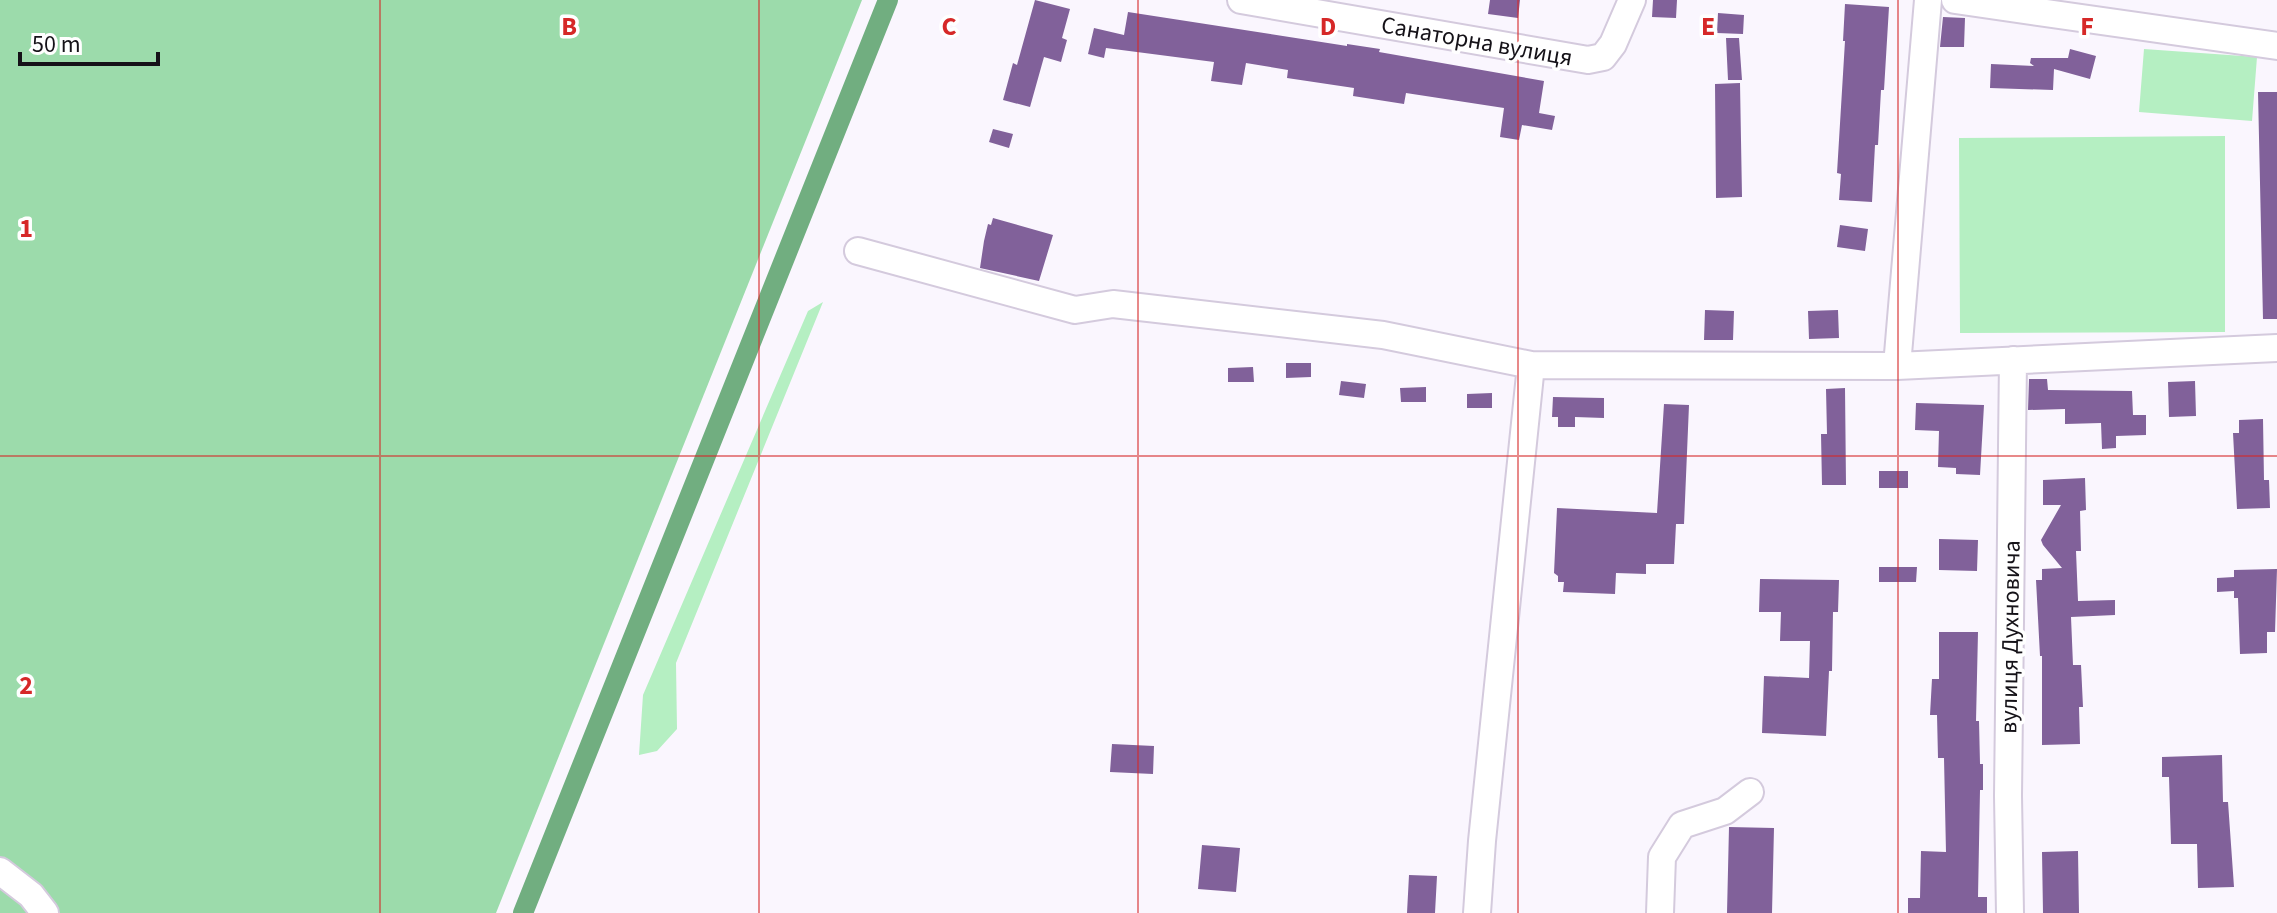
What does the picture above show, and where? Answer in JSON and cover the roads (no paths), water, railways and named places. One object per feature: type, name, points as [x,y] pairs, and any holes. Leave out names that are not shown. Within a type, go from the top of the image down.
[{"type":"street","name":"Санаторна вулиця","points":[[1241,0],[1588,60],[1603,57],[1613,44],[1632,0]]},
{"type":"street","points":[[1897,366],[1928,0]]},
{"type":"street","points":[[1955,0],[2277,46]]},
{"type":"street","points":[[858,251],[1075,310],[1113,304],[1383,335],[1531,365],[1897,366],[2277,348]]},
{"type":"street","name":"вулиця Духновича","points":[[2010,913],[2008,796],[2013,360]]},
{"type":"street","points":[[1477,913],[1531,365]]},
{"type":"street","points":[[1660,913],[1662,857],[1682,825],[1725,811],[1750,792]]},
{"type":"street","points":[[0,871],[31,895],[45,913]]},
{"type":"waterway","points":[[523,913],[888,0]]}]
